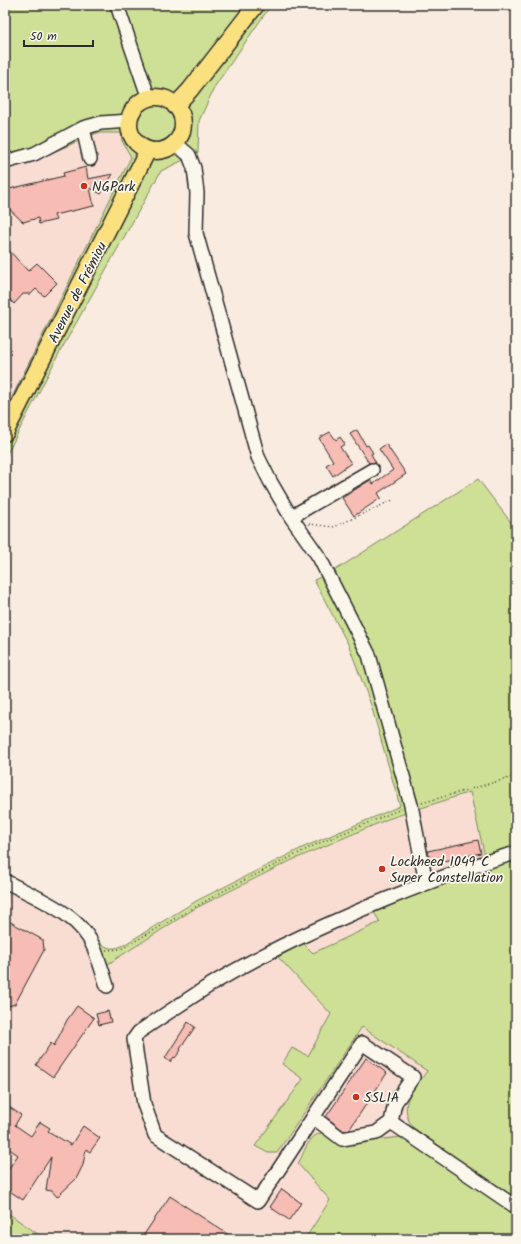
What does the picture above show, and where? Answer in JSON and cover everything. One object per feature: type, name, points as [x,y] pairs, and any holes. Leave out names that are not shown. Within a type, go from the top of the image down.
[{"type":"main road","points":[[176,106],[256,5]]},
{"type":"main road","points":[[149,99],[163,99],[176,106],[180,112],[183,125],[180,136],[175,143],[162,150],[148,150],[134,139],[130,130],[130,121],[136,107],[149,99]]},
{"type":"main road","name":"Avenue de Frémiou","points":[[5,433],[148,150]]},
{"type":"street","points":[[117,5],[149,99]]},
{"type":"street","points":[[5,162],[34,154],[83,128],[102,123],[130,121]]},
{"type":"street","points":[[83,128],[90,159]]},
{"type":"street","points":[[175,143],[189,155],[194,168],[198,193],[196,233],[258,457],[291,517],[319,557],[369,655],[411,805],[426,883]]},
{"type":"street","points":[[291,517],[372,470]]},
{"type":"street","points":[[313,1117],[342,1139],[376,1133],[391,1122],[395,1103],[413,1077],[362,1043],[313,1117],[258,1201],[155,1135],[144,1104],[134,1039],[139,1032],[208,987],[287,944],[350,914],[426,883],[516,853]]},
{"type":"street","points":[[5,881],[59,910],[78,924],[94,947],[107,986]]},
{"type":"street","points":[[391,1122],[516,1207]]},
{"type":"path","points":[[291,517],[310,524],[334,527],[393,500]]},
{"type":"path","points":[[88,938],[106,950],[113,951],[120,949],[227,889],[315,845],[411,805],[516,776]]},
{"type":"shaded area","points":[[97,133],[122,133],[122,141],[131,157],[5,411],[5,169],[35,160]]},
{"type":"shaded area","points":[[488,786],[516,1239],[5,1239],[5,875],[70,911],[108,964],[194,909],[290,861],[388,819]]},
{"type":"green space","points":[[5,5],[271,5],[215,86],[199,121],[198,153],[161,171],[56,359],[5,458],[5,411],[131,157],[122,141],[121,133],[97,133],[35,160],[5,169]]},
{"type":"green space","points":[[478,479],[516,529],[516,847],[485,857],[470,792],[388,819],[290,861],[194,909],[108,964],[103,958],[96,939],[102,944],[111,948],[122,946],[198,900],[304,847],[400,806],[371,705],[349,646],[314,580],[334,571]]},
{"type":"green space","points":[[516,858],[516,1200],[412,1127],[406,1110],[407,1103],[412,1091],[427,1071],[362,1027],[277,1153],[268,1153],[255,1146],[303,1079],[282,1064],[292,1048],[308,1056],[331,1014],[278,957],[303,943],[313,953],[380,922],[372,909],[428,886]]},
{"type":"green space","points":[[321,1133],[327,1134],[341,1144],[401,1137],[516,1212],[516,1239],[305,1239],[330,1200],[298,1164],[310,1141]]},
{"type":"green space","points":[[5,1211],[45,1239],[5,1239]]},
{"type":"building","points":[[86,167],[88,179],[113,174],[101,194],[90,188],[94,206],[54,215],[56,220],[39,224],[38,218],[23,222],[5,205],[5,190],[64,176],[63,173]]},
{"type":"building","points":[[5,246],[28,271],[37,263],[57,283],[44,296],[36,289],[31,294],[23,294],[14,304],[5,294]]},
{"type":"building","points":[[357,430],[366,446],[368,445],[373,453],[371,454],[376,463],[369,463],[350,434]]},
{"type":"building","points":[[330,432],[336,440],[340,437],[345,444],[340,447],[351,463],[333,476],[326,465],[333,461],[319,438]]},
{"type":"building","points":[[386,444],[406,474],[378,493],[381,498],[354,516],[342,498],[370,480],[373,484],[393,470],[379,449]]},
{"type":"building","points":[[478,840],[481,853],[430,864],[428,851]]},
{"type":"building","points":[[5,919],[43,940],[44,950],[15,1004],[5,1007]]},
{"type":"building","points":[[77,1006],[94,1018],[53,1077],[36,1065],[51,1043],[54,1046],[67,1020]]},
{"type":"building","points":[[108,1011],[111,1022],[99,1025],[96,1014]]},
{"type":"building","points":[[188,1022],[195,1027],[180,1049],[181,1050],[170,1062],[165,1058]]},
{"type":"building","name":"SSLIA","points":[[366,1058],[387,1073],[349,1130],[344,1131],[326,1117]]},
{"type":"building","points":[[9,1107],[21,1115],[15,1125],[31,1136],[40,1122],[50,1128],[48,1131],[71,1145],[83,1126],[100,1138],[90,1152],[86,1149],[83,1165],[76,1179],[57,1197],[52,1191],[46,1190],[51,1157],[23,1200],[5,1188],[5,1174],[18,1155],[5,1146],[5,1112]]},
{"type":"building","points":[[282,1189],[301,1203],[289,1220],[270,1207]]},
{"type":"building","points":[[170,1196],[235,1239],[141,1239]]},
{"type":"place","name":"NGPark","points":[[84,186]]},
{"type":"place","name":"Lockheed 1049 C Super Constellation","points":[[382,869]]},
{"type":"place","name":"SSLIA","points":[[356,1097]]}]
